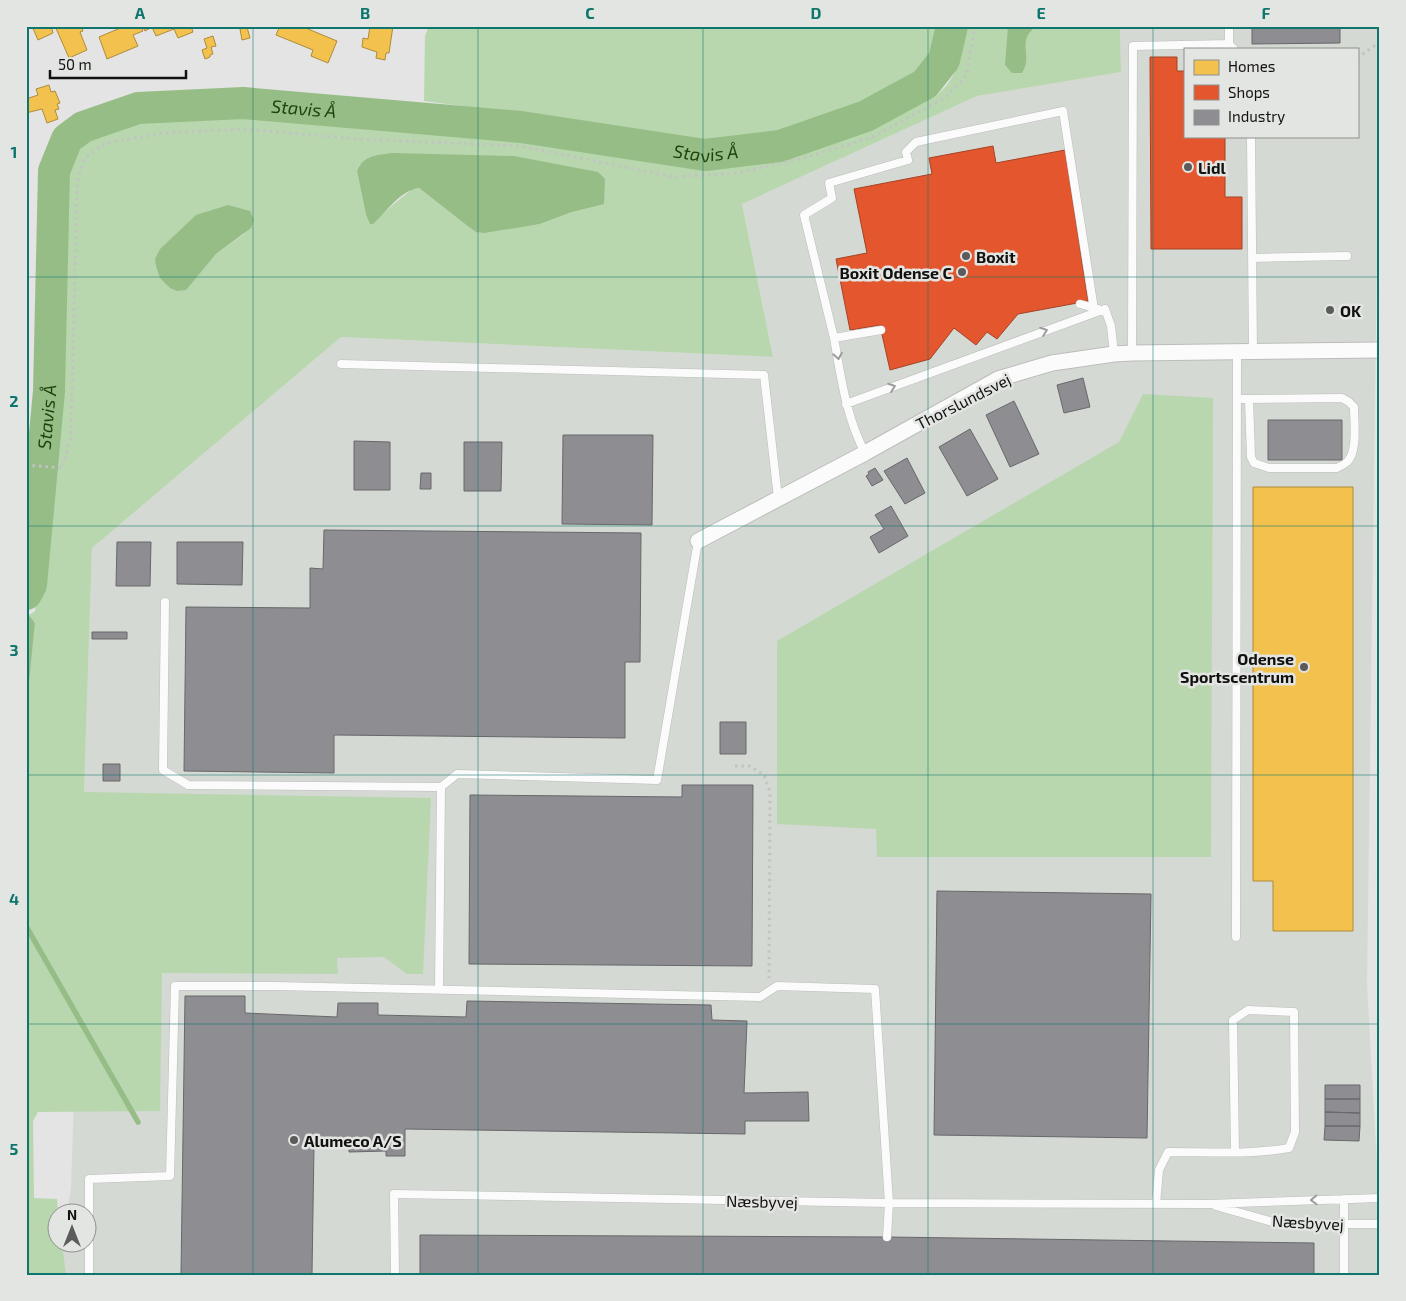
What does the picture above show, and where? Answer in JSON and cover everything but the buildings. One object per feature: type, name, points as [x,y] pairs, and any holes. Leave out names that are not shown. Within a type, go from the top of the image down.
[{"type":"street","name":"Thorslundsvej","points":[[698,541],[865,453],[998,379],[1052,363],[1132,353],[1380,350]]},
{"type":"lane","points":[[1132,353],[1133,46],[1231,47],[1229,26]]},
{"type":"lane","points":[[865,453],[855,435],[846,404],[834,338],[804,215],[832,198],[829,183],[908,160],[906,152],[916,142],[1063,111],[1094,309]]},
{"type":"lane","points":[[1251,138],[1253,352]]},
{"type":"lane","points":[[1252,258],[1347,256]]},
{"type":"lane","points":[[1080,304],[1094,309],[1105,309]]},
{"type":"lane","points":[[1105,309],[1111,326],[1114,354]]},
{"type":"lane","points":[[846,404],[1105,309]]},
{"type":"lane","points":[[834,338],[881,330]]},
{"type":"lane","points":[[1236,938],[1237,352]]},
{"type":"lane","points":[[342,364],[764,375],[778,498]]},
{"type":"lane","points":[[1238,399],[1342,398],[1350,402],[1354,407],[1354,449],[1352,457],[1346,464],[1337,468],[1269,468],[1254,463],[1251,457],[1249,399]]},
{"type":"lane","points":[[165,602],[163,770],[188,785],[442,787],[457,774],[657,780],[698,541]]},
{"type":"lane","points":[[439,989],[442,787]]},
{"type":"lane","points":[[89,1275],[89,1179],[170,1176],[175,986],[439,989],[760,997],[777,986],[875,989],[889,1203],[887,1237]]},
{"type":"lane","points":[[1156,1204],[1159,1170],[1168,1152],[1235,1152],[1268,1152],[1289,1148],[1295,1132],[1294,1012],[1248,1010],[1233,1020],[1235,1152]]},
{"type":"lane","name":"Næsbyvej","points":[[395,1275],[394,1194],[889,1203],[1209,1204],[1380,1198]]},
{"type":"lane","points":[[1344,1199],[1344,1275]]},
{"type":"lane","name":"Næsbyvej","points":[[1209,1204],[1280,1224],[1380,1224]]},
{"type":"path","points":[[26,464],[62,468],[70,437],[76,182],[85,158],[105,144],[164,133],[245,129],[356,139],[520,146],[674,177],[738,173],[807,157],[872,137],[946,97],[966,76],[975,26]]},
{"type":"path","points":[[1358,57],[1380,42]]},
{"type":"path","points":[[735,766],[750,766],[764,775],[770,792],[769,991]]},
{"type":"shaded area","points":[[429,26],[942,26],[936,53],[924,70],[881,96],[818,120],[750,139],[693,141],[537,116],[424,101],[425,36]]},
{"type":"shaded area","points":[[964,26],[1120,26],[1121,72],[977,96],[742,204],[773,357],[341,337],[92,548],[84,792],[431,798],[423,974],[407,974],[384,957],[337,958],[338,974],[162,973],[160,1111],[38,1112],[33,1121],[34,1198],[57,1199],[57,1204],[48,1204],[48,1254],[63,1254],[66,1275],[26,1275],[26,617],[35,611],[50,504],[61,207],[69,157],[78,140],[93,130],[130,121],[161,118],[266,117],[546,140],[686,168],[734,164],[864,128],[936,96],[947,85],[954,74]],"holes":[[[360,164],[572,212],[540,224],[476,232],[419,188],[412,189],[370,224],[366,215],[357,171]],[[250,211],[244,234],[216,254],[194,280]]]},
{"type":"shaded area","points":[[1008,26],[1035,26],[1028,34],[1026,61],[1022,73],[1012,73],[1005,65]]},
{"type":"shaded area","points":[[1120,26],[1380,26],[1367,984],[1380,1221],[1380,1275],[60,1275],[63,1254],[98,1254],[98,1204],[68,1204],[71,1188],[92,548],[341,337],[773,357],[742,204],[977,96],[1121,72]]},
{"type":"shaded area","points":[[393,153],[514,156],[598,172],[605,179],[604,204],[572,212],[540,224],[484,233],[476,232],[419,188],[400,197],[373,224],[370,224],[366,215],[357,171],[367,159],[377,155]]},
{"type":"shaded area","points":[[228,205],[250,211],[254,220],[251,228],[216,254],[186,290],[177,291],[170,288],[160,278],[156,266],[155,259],[160,249],[196,215]]},
{"type":"shaded area","points":[[1143,394],[1213,398],[1211,857],[877,857],[876,829],[777,824],[777,641],[1119,442]]},
{"type":"waterway","name":"Stavis Å","points":[[26,594],[31,585],[49,391],[54,171],[67,139],[83,127],[138,108],[243,103],[521,127],[705,155],[780,146],[866,116],[925,84],[944,60],[952,26]]},
{"type":"waterway","points":[[26,616],[32,624],[26,685]]},
{"type":"waterway","points":[[26,926],[138,1122]]},
{"type":"place","name":"Lidl","points":[[1188,167]]},
{"type":"place","name":"Boxit","points":[[966,256]]},
{"type":"place","name":"Boxit Odense C","points":[[962,272]]},
{"type":"place","name":"OK","points":[[1330,310]]},
{"type":"place","name":"Odense Sportscentrum","points":[[1304,667]]},
{"type":"place","name":"Alumeco A/S","points":[[294,1140]]}]
